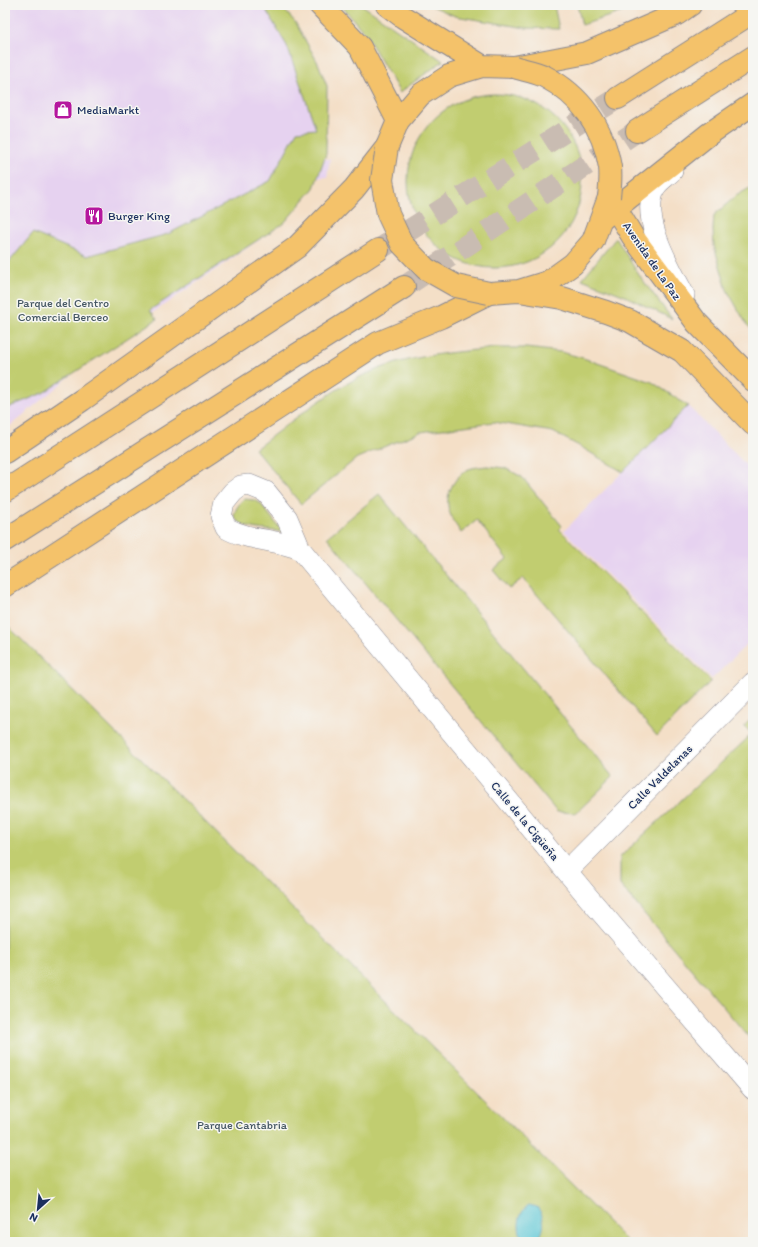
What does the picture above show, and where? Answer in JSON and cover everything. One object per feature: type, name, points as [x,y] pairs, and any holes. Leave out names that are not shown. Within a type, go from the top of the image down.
[{"type":"main road","points":[[320,5],[360,47],[398,121]]},
{"type":"main road","points":[[387,5],[403,17],[482,66]]},
{"type":"main road","points":[[690,5],[677,14],[587,53],[514,67],[482,66],[449,76],[420,95],[398,121],[387,147],[382,180],[388,214],[402,244],[426,269],[456,286],[489,293],[520,292],[562,298],[630,321],[682,351],[753,424]]},
{"type":"main road","points":[[618,98],[753,12]]},
{"type":"main road","points":[[638,131],[753,57]]},
{"type":"main road","points":[[514,67],[543,76],[568,91],[589,113],[603,139],[610,168],[609,208],[593,241],[574,264],[548,282],[520,292]]},
{"type":"main road","points":[[609,208],[709,134],[753,104]]},
{"type":"main road","points":[[5,452],[95,391],[296,247],[354,190],[387,147]]},
{"type":"main road","name":"Avenida de La Paz","points":[[609,208],[633,237],[697,323],[753,380]]},
{"type":"main road","points":[[5,491],[378,250]]},
{"type":"main road","points":[[5,540],[404,288]]},
{"type":"main road","points":[[5,586],[378,343],[441,317],[489,293]]},
{"type":"street","name":"Avenida de La Paz","points":[[697,323],[653,230],[650,204],[656,185],[675,169],[709,134]]},
{"type":"street","name":"Calle de la Cigüeña","points":[[300,549],[567,871],[753,1089]]},
{"type":"street","name":"Calle Valdelanas","points":[[567,871],[753,683]]},
{"type":"shaded area","points":[[5,5],[280,5],[295,22],[318,63],[327,86],[325,159],[330,159],[327,177],[318,178],[314,188],[284,223],[120,335],[5,430]]},
{"type":"shaded area","points":[[688,406],[753,472],[753,638],[712,679],[564,531]]},
{"type":"green space","name":"Parque del Centro Comercial Berceo","points":[[263,5],[280,5],[295,22],[318,63],[327,86],[326,154],[314,188],[284,223],[150,310],[157,319],[43,393],[5,409],[5,288],[8,285],[5,279],[5,267],[33,233],[87,256],[168,234],[270,181],[297,131],[316,129],[287,46]]},
{"type":"green space","points":[[341,5],[362,5],[443,61],[400,93],[366,35]]},
{"type":"green space","points":[[430,5],[554,5],[559,29],[526,28],[455,16]]},
{"type":"green space","points":[[577,5],[644,5],[582,25]]},
{"type":"green space","points":[[495,94],[512,96],[536,104],[550,114],[562,126],[572,140],[578,156],[582,181],[580,198],[572,222],[562,236],[550,248],[536,258],[520,264],[495,268],[478,266],[454,258],[440,248],[428,236],[418,222],[412,206],[408,181],[410,164],[418,140],[428,126],[440,114],[454,104],[470,98]]},
{"type":"green space","points":[[753,186],[753,330],[747,325],[727,290],[714,246],[713,230],[714,215],[736,196]]},
{"type":"green space","points":[[616,238],[639,275],[672,319],[623,295],[582,279]]},
{"type":"green space","points":[[495,348],[526,348],[561,352],[583,358],[652,382],[688,406],[623,472],[553,432],[494,422],[420,432],[357,458],[301,504],[255,449],[318,402],[352,381],[369,373],[387,366],[414,359],[441,354]]},
{"type":"green space","points":[[487,466],[505,468],[522,477],[562,526],[559,529],[711,681],[657,736],[523,578],[509,589],[493,570],[507,559],[477,520],[461,533],[457,527],[449,510],[448,504],[448,498],[453,484],[466,470]]},
{"type":"green space","points":[[379,494],[613,777],[576,813],[557,812],[327,537]]},
{"type":"green space","points":[[245,499],[254,500],[260,503],[283,532],[256,529],[238,522],[234,517],[235,511]]},
{"type":"green space","name":"Parque Cantabria","points":[[5,623],[628,1242],[5,1242]]},
{"type":"green space","points":[[753,717],[753,735],[744,726]]},
{"type":"green space","points":[[751,735],[753,737],[753,1042],[620,885],[620,857]]},
{"type":"water","points":[[529,1205],[537,1207],[540,1211],[544,1225],[539,1238],[535,1242],[525,1242],[519,1228],[522,1213]]},
{"type":"tunnel","points":[[378,250],[618,98]]},
{"type":"tunnel","points":[[404,287],[637,131]]},
{"type":"place","name":"MediaMarkt","points":[[63,110]]},
{"type":"place","name":"Burger King","points":[[94,216]]}]
